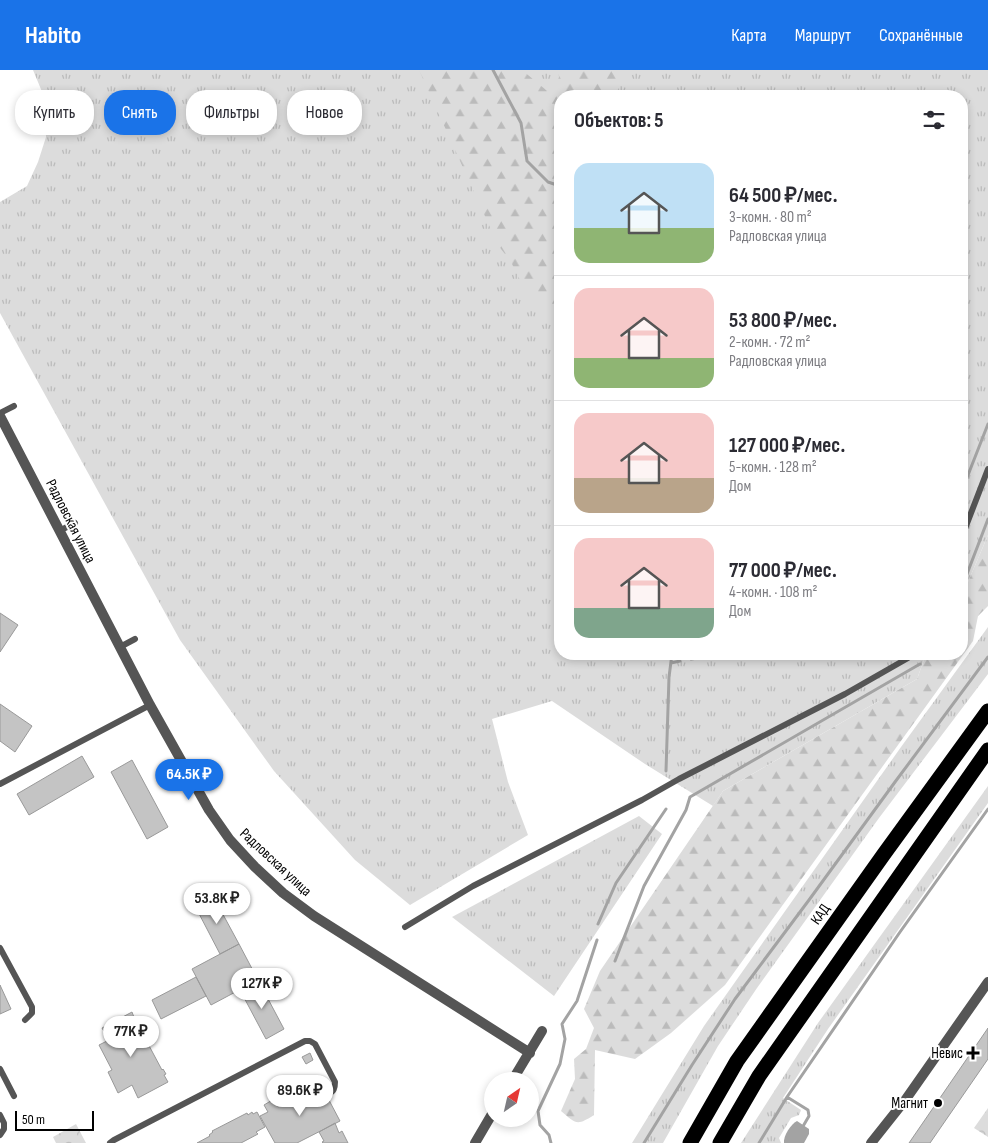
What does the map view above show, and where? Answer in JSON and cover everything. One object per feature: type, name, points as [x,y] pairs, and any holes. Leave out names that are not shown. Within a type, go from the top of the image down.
[{"type":"highway","name":"КАД","points":[[690,1143],[737,1061],[988,711]]},
{"type":"highway","points":[[720,1143],[759,1076],[988,750]]},
{"type":"street","name":"Радловская улица","points":[[0,416],[150,704],[209,810],[230,840],[283,893],[314,916],[530,1053]]},
{"type":"street","points":[[871,1143],[906,1099],[988,982]]},
{"type":"street","points":[[518,1072],[542,1031]]},
{"type":"street","points":[[475,1143],[484,1128]]},
{"type":"lane","points":[[0,412],[14,406]]},
{"type":"lane","points":[[968,521],[988,468]]},
{"type":"lane","points":[[59,531],[75,523]]},
{"type":"lane","points":[[120,647],[135,639]]},
{"type":"lane","points":[[404,926],[473,886],[845,694],[904,660]]},
{"type":"lane","points":[[0,784],[150,704]]},
{"type":"lane","points":[[0,948],[32,1006],[32,1013],[25,1020]]},
{"type":"lane","points":[[110,1143],[305,1041],[315,1044],[335,1082],[335,1088],[332,1093],[328,1094]]},
{"type":"lane","points":[[0,1070],[14,1096]]},
{"type":"lane","points":[[0,1115],[4,1123],[4,1129],[0,1135]]},
{"type":"green space","points":[[33,70],[988,70],[988,535],[968,582],[968,90],[554,90],[554,660],[924,660],[917,679],[723,791],[713,806],[645,764],[552,701],[492,719],[508,782],[528,835],[410,905],[355,860],[274,771],[180,640],[0,313],[0,202],[27,186],[38,162],[46,135],[94,135],[94,90],[41,90]]},
{"type":"green space","points":[[419,70],[522,70],[546,90],[556,86],[559,77],[558,70],[628,70],[618,90],[554,90],[554,316],[524,288],[511,262],[498,245]]},
{"type":"green space","points":[[988,535],[988,606],[978,616],[973,641],[968,648],[968,582]]},
{"type":"green space","points":[[988,627],[988,674],[879,818],[757,988],[718,1046],[663,1143],[632,1143],[704,1026],[901,747],[964,660],[968,660],[968,655]]},
{"type":"green space","points":[[924,660],[959,660],[725,985],[671,1033],[635,1059],[595,1050],[594,1115],[580,1122],[570,1119],[561,1111],[575,1079],[574,1059],[586,1049],[594,1028],[584,1009],[600,971],[723,791],[917,679]]},
{"type":"green space","points":[[988,786],[988,803],[828,1029],[783,1098],[801,1110],[799,1115],[791,1118],[779,1138],[781,1143],[741,1143],[818,1023]]},
{"type":"green space","points":[[639,816],[662,834],[554,996],[452,917]]},
{"type":"green space","points":[[988,1108],[988,1137],[974,1128]]},
{"type":"green space","points":[[76,1124],[86,1143],[56,1143],[53,1137]]},
{"type":"shaded area","points":[[797,1121],[809,1129],[809,1134],[804,1143],[784,1143],[788,1130]]},
{"type":"building","points":[[0,613],[18,625],[0,652]]},
{"type":"building","points":[[0,704],[32,726],[15,752],[0,741]]},
{"type":"building","points":[[82,756],[94,777],[29,815],[17,794]]},
{"type":"building","points":[[132,760],[168,827],[147,839],[111,772]]},
{"type":"building","points":[[213,896],[239,944],[220,954],[195,906]]},
{"type":"building","points":[[239,944],[258,980],[211,1005],[192,969]]},
{"type":"building","points":[[196,977],[206,996],[161,1019],[152,1000]]},
{"type":"building","points":[[258,980],[284,1029],[266,1039],[240,990]]},
{"type":"building","points":[[0,985],[11,1009],[0,1014]]},
{"type":"building","points":[[132,1012],[135,1020],[137,1019],[140,1024],[138,1025],[162,1070],[166,1074],[164,1075],[168,1082],[138,1098],[132,1085],[118,1093],[108,1072],[112,1070],[99,1045],[109,1040],[102,1028]]},
{"type":"building","points":[[988,1028],[988,1059],[930,1143],[909,1143]]},
{"type":"building","points":[[310,1053],[313,1060],[306,1064],[302,1057]]},
{"type":"building","points":[[321,1085],[340,1121],[297,1143],[275,1143],[260,1116],[268,1112],[264,1105],[274,1099],[278,1107]]},
{"type":"building","points":[[252,1112],[253,1114],[257,1112],[265,1127],[256,1132],[258,1134],[241,1143],[197,1143],[210,1136],[212,1131]]},
{"type":"building","points":[[335,1123],[339,1133],[342,1131],[348,1143],[322,1142],[324,1141],[319,1132]]},
{"type":"waterway","points":[[493,70],[521,123],[527,161],[548,182],[554,184]]},
{"type":"waterway","points":[[968,475],[988,424]]},
{"type":"waterway","points":[[968,571],[988,519]]},
{"type":"waterway","points":[[644,1143],[735,999],[988,657]]},
{"type":"waterway","points":[[666,771],[671,660]]},
{"type":"waterway","points":[[671,663],[680,661]]},
{"type":"waterway","points":[[615,961],[644,886],[686,810],[690,797],[920,664]]},
{"type":"waterway","points":[[598,924],[616,883],[666,809]]},
{"type":"waterway","points":[[759,1143],[787,1097],[900,932],[988,809]]},
{"type":"waterway","points":[[551,1143],[549,1135],[540,1125],[538,1111],[560,1064],[565,1039],[562,1024],[577,1001],[597,940]]},
{"type":"waterway","points":[[787,1097],[808,1110],[809,1116],[802,1128]]},
{"type":"place","name":"Невис","points":[[973,1053]]},
{"type":"place","name":"Магнит","points":[[938,1103]]}]
